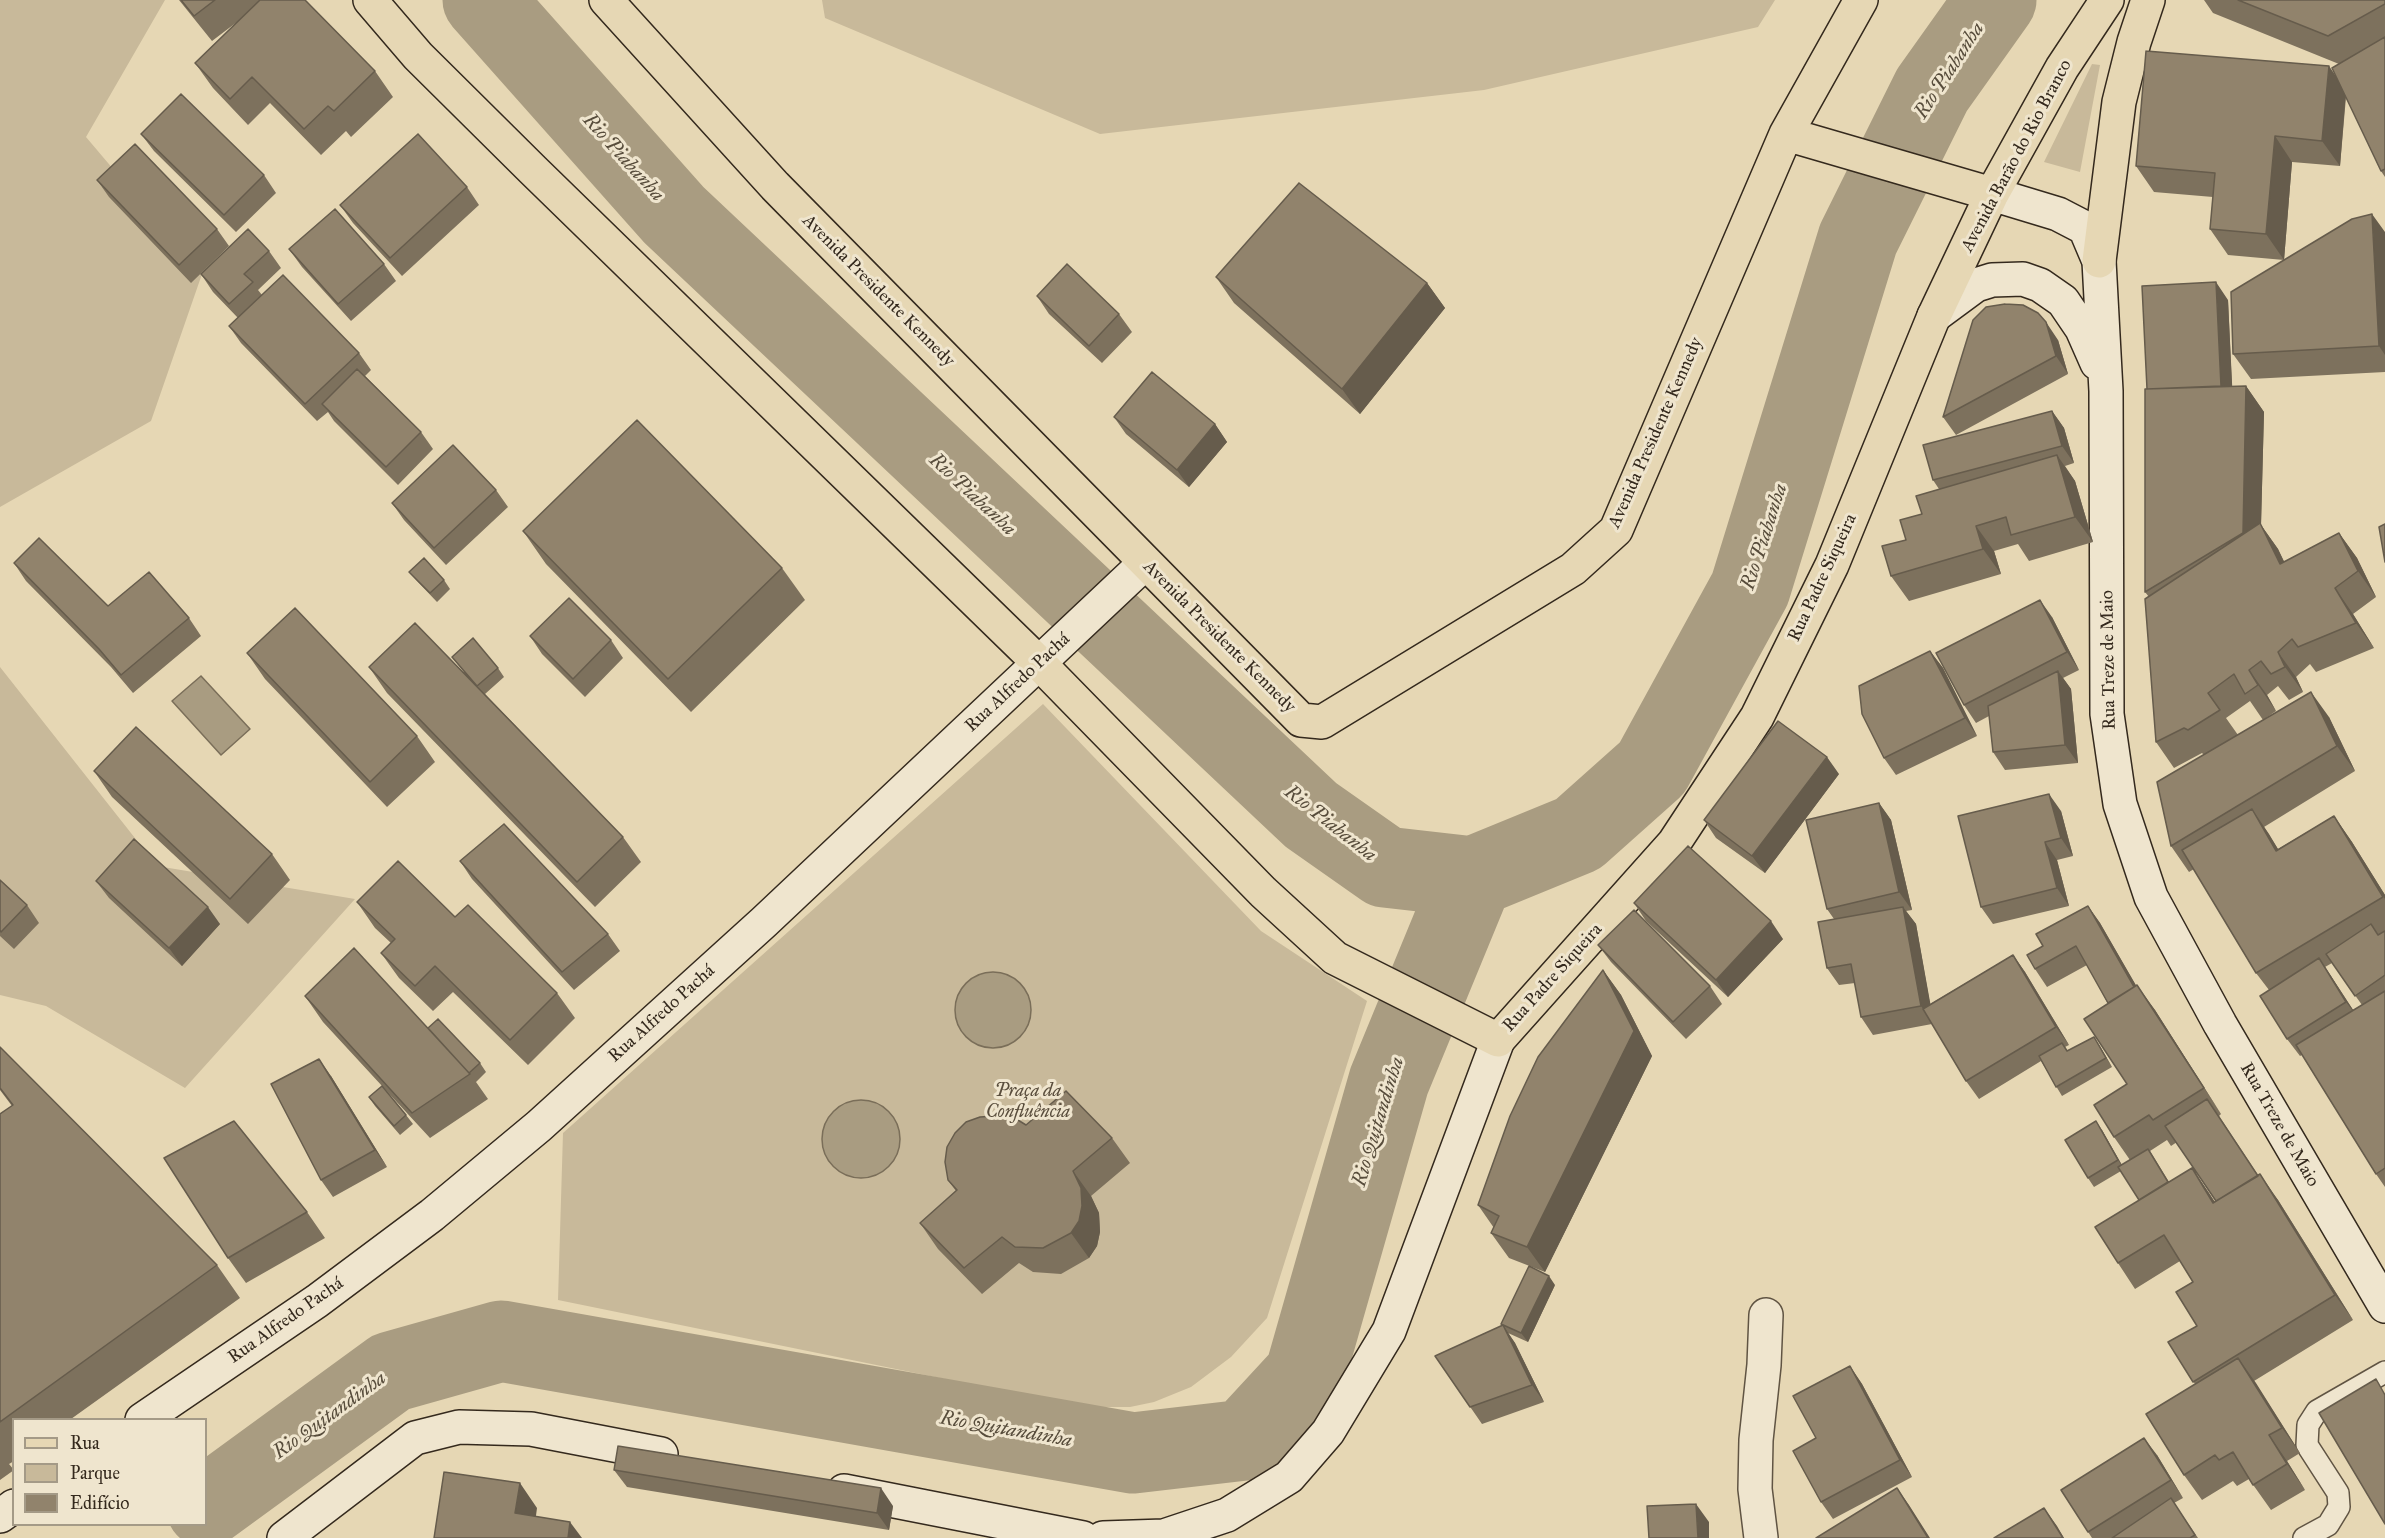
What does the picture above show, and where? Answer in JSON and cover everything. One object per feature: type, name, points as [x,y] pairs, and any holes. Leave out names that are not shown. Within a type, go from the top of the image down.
[{"type":"main road","points":[[370,0],[418,56],[532,170],[1048,655],[1263,892],[1335,958],[1498,1040]]},
{"type":"main road","name":"Avenida Presidente Kennedy","points":[[606,0],[775,186],[1139,569],[1301,720],[1322,722],[1574,569],[1616,530],[1786,134]]},
{"type":"main road","points":[[1861,0],[1786,134],[1992,194]]},
{"type":"main road","name":"Avenida Barão do Rio Branco","points":[[1934,315],[1992,194],[2062,68],[2107,0]]},
{"type":"main road","points":[[2099,261],[2120,102],[2133,42],[2148,0]]},
{"type":"main road","name":"Rua Treze de Maio","points":[[1992,194],[2058,214],[2085,228],[2099,261],[2106,391],[2107,714],[2121,804],[2151,897],[2220,1024],[2385,1306]]},
{"type":"main road","points":[[1934,315],[1962,293],[1992,280],[2023,279],[2040,285],[2063,302],[2072,313],[2095,358],[2106,391]]},
{"type":"main road","name":"Rua Padre Siqueira","points":[[1104,1538],[1164,1536],[1227,1515],[1289,1477],[1328,1432],[1389,1331],[1498,1040],[1674,843],[1757,717],[1832,565],[1934,315]]},
{"type":"main road","name":"Rua Alfredo Pachá","points":[[143,1418],[316,1301],[432,1215],[521,1141],[764,922],[1139,569]]},
{"type":"main road","points":[[1761,1538],[1755,1489],[1756,1440],[1764,1365],[1766,1315]]},
{"type":"main road","points":[[284,1538],[416,1438],[459,1427],[531,1429],[695,1461]]},
{"type":"main road","points":[[813,1484],[1083,1538]]},
{"type":"lane","points":[[2304,1538],[2328,1525],[2338,1507],[2338,1493],[2307,1445],[2308,1425],[2317,1411],[2385,1372]]},
{"type":"green space","points":[[0,0],[165,0],[86,137],[202,274],[151,421],[0,507]]},
{"type":"green space","points":[[822,0],[1775,0],[1758,27],[1484,90],[1100,134],[825,18]]},
{"type":"green space","points":[[2092,64],[2100,65],[2080,172],[2044,162]]},
{"type":"green space","points":[[0,667],[157,866],[355,899],[185,1088],[46,1006],[0,995]]},
{"type":"green space","name":"Praça da Confluência","points":[[1043,704],[1261,931],[1367,1001],[1267,1318],[1231,1357],[1191,1387],[1154,1402],[1130,1407],[1082,1407],[558,1300],[563,1133]]},
{"type":"shaded area","points":[[201,676],[250,729],[221,755],[172,701]]},
{"type":"shaded area","points":[[993,972],[1008,975],[1020,983],[1028,995],[1031,1010],[1028,1025],[1020,1037],[1008,1045],[993,1048],[978,1045],[966,1037],[958,1025],[955,1010],[958,995],[966,983],[978,975]]},
{"type":"shaded area","points":[[853,1100],[869,1100],[883,1106],[894,1117],[900,1131],[900,1147],[894,1161],[883,1172],[869,1178],[853,1178],[839,1172],[828,1161],[822,1147],[822,1131],[828,1117],[839,1106]]},
{"type":"building","points":[[181,0],[215,0],[194,16]]},
{"type":"building","points":[[260,0],[305,0],[375,71],[334,111],[328,106],[304,129],[252,77],[230,99],[195,63]]},
{"type":"building","points":[[2238,0],[2385,0],[2385,4],[2328,36]]},
{"type":"building","points":[[2385,37],[2385,169],[2381,171],[2332,68]]},
{"type":"building","points":[[2146,51],[2329,66],[2322,141],[2275,136],[2266,234],[2210,229],[2215,173],[2136,166]]},
{"type":"building","points":[[181,94],[264,175],[224,215],[141,134]]},
{"type":"building","points":[[418,134],[467,187],[390,258],[340,205]]},
{"type":"building","points":[[135,144],[217,229],[179,265],[97,180]]},
{"type":"building","points":[[1299,183],[1427,283],[1342,389],[1216,277]]},
{"type":"building","points":[[335,209],[384,264],[338,304],[289,249]]},
{"type":"building","points":[[2372,214],[2379,346],[2233,354],[2231,292],[2352,219]]},
{"type":"building","points":[[248,229],[269,251],[244,274],[253,282],[229,304],[201,274]]},
{"type":"building","points":[[1067,264],[1119,314],[1089,346],[1037,296]]},
{"type":"building","points":[[283,275],[359,353],[305,404],[229,326]]},
{"type":"building","points":[[2216,282],[2221,386],[2147,389],[2142,286]]},
{"type":"building","points":[[2005,304],[2023,305],[2038,313],[2046,322],[2056,356],[1943,417],[1973,320],[1986,307]]},
{"type":"building","points":[[357,369],[421,432],[386,467],[322,404]]},
{"type":"building","points":[[1152,372],[1215,424],[1177,470],[1114,417]]},
{"type":"building","points":[[2246,386],[2243,533],[2145,592],[2145,389]]},
{"type":"building","points":[[2052,411],[2062,446],[1933,480],[1923,445]]},
{"type":"building","points":[[637,420],[782,568],[668,679],[523,531]]},
{"type":"building","points":[[453,445],[496,490],[434,548],[392,503]]},
{"type":"building","points":[[2057,455],[2075,517],[2011,535],[2006,517],[1976,526],[1983,549],[1891,576],[1882,546],[1906,540],[1900,520],[1922,514],[1916,496]]},
{"type":"building","points":[[2260,523],[2280,564],[2339,533],[2358,571],[2335,588],[2356,623],[2298,647],[2292,639],[2278,652],[2285,667],[2271,674],[2261,661],[2249,670],[2258,685],[2245,694],[2234,674],[2208,693],[2220,710],[2188,730],[2184,728],[2156,742],[2145,599]]},
{"type":"building","points":[[2385,524],[2385,562],[2379,527]]},
{"type":"building","points":[[39,538],[108,606],[149,572],[189,618],[121,675],[99,649],[14,563]]},
{"type":"building","points":[[424,558],[444,580],[430,593],[409,572]]},
{"type":"building","points":[[569,598],[611,640],[573,679],[530,636]]},
{"type":"building","points":[[2040,600],[2067,652],[1964,705],[1936,653]]},
{"type":"building","points":[[295,608],[417,736],[370,782],[247,653]]},
{"type":"building","points":[[415,623],[623,837],[577,882],[369,667]]},
{"type":"building","points":[[473,638],[498,668],[477,686],[452,657]]},
{"type":"building","points":[[1930,651],[1965,718],[1884,758],[1862,714],[1859,686]]},
{"type":"building","points":[[2058,671],[2065,745],[1993,752],[1988,706]]},
{"type":"building","points":[[2311,692],[2337,746],[2171,846],[2157,782]]},
{"type":"building","points":[[1778,721],[1827,757],[1752,856],[1704,820]]},
{"type":"building","points":[[136,727],[272,854],[230,899],[94,771]]},
{"type":"building","points":[[2049,794],[2061,838],[2045,842],[2057,888],[1981,907],[1958,816]]},
{"type":"building","points":[[1879,803],[1899,892],[1827,909],[1806,820]]},
{"type":"building","points":[[2252,809],[2276,851],[2334,816],[2383,897],[2256,973],[2182,850]]},
{"type":"building","points":[[504,824],[608,934],[562,972],[460,861]]},
{"type":"building","points":[[134,839],[208,907],[169,948],[96,881]]},
{"type":"building","points":[[1688,846],[1771,921],[1716,980],[1634,903]]},
{"type":"building","points":[[398,861],[455,917],[468,905],[557,993],[510,1040],[435,966],[415,986],[381,953],[395,939],[357,902]]},
{"type":"building","points":[[0,880],[27,905],[1,932],[0,930]]},
{"type":"building","points":[[2088,906],[2134,987],[2108,1003],[2076,946],[2035,969],[2027,955],[2043,946],[2036,934]]},
{"type":"building","points":[[1903,907],[1921,1006],[1861,1017],[1851,964],[1827,968],[1818,922]]},
{"type":"building","points":[[1634,910],[1710,986],[1673,1022],[1598,945]]},
{"type":"building","points":[[2371,924],[2378,935],[2385,931],[2385,975],[2355,996],[2326,954]]},
{"type":"building","points":[[354,948],[470,1074],[412,1113],[305,996]]},
{"type":"building","points":[[2013,955],[2056,1027],[1966,1081],[1923,1009]]},
{"type":"building","points":[[2319,958],[2346,1002],[2287,1039],[2260,996]]},
{"type":"building","points":[[1603,970],[1634,1031],[1527,1247],[1491,1233],[1499,1216],[1478,1205],[1510,1116],[1538,1057]]},
{"type":"building","points":[[2137,985],[2204,1088],[2153,1120],[2149,1115],[2114,1137],[2094,1105],[2127,1084],[2084,1019]]},
{"type":"building","points":[[2385,991],[2385,1168],[2376,1174],[2296,1045]]},
{"type":"building","points":[[438,1019],[480,1063],[469,1073],[428,1028]]},
{"type":"building","points":[[2094,1037],[2106,1058],[2056,1087],[2039,1056],[2062,1043],[2067,1051]]},
{"type":"building","points":[[0,1047],[217,1265],[0,1422],[0,1114],[13,1105],[0,1088]]},
{"type":"building","points":[[319,1059],[375,1150],[321,1180],[271,1084]]},
{"type":"building","points":[[382,1086],[406,1115],[394,1126],[369,1097]]},
{"type":"building","points":[[1066,1091],[1112,1138],[1073,1171],[1081,1188],[1082,1206],[1079,1221],[1071,1233],[1043,1248],[1015,1247],[1002,1237],[964,1268],[920,1223],[957,1190],[948,1180],[945,1162],[947,1147],[955,1133],[966,1122],[980,1117],[1013,1117],[1026,1125]]},
{"type":"building","points":[[2207,1099],[2258,1176],[2216,1201],[2165,1126]]},
{"type":"building","points":[[234,1121],[307,1212],[228,1258],[164,1158]]},
{"type":"building","points":[[2096,1121],[2118,1160],[2088,1178],[2065,1140]]},
{"type":"building","points":[[2148,1149],[2168,1182],[2139,1200],[2118,1167]]},
{"type":"building","points":[[2192,1168],[2213,1203],[2260,1174],[2335,1295],[2193,1382],[2168,1342],[2197,1326],[2176,1292],[2193,1282],[2164,1235],[2118,1263],[2095,1227]]},
{"type":"building","points":[[1529,1266],[1549,1276],[1521,1333],[1501,1324]]},
{"type":"building","points":[[1503,1325],[1532,1385],[1470,1407],[1435,1356]]},
{"type":"building","points":[[2238,1358],[2282,1428],[2269,1435],[2287,1464],[2253,1485],[2233,1452],[2219,1460],[2215,1455],[2184,1475],[2146,1414]]},
{"type":"building","points":[[1850,1366],[1900,1460],[1821,1502],[1793,1451],[1816,1438],[1793,1396]]},
{"type":"building","points":[[2376,1379],[2385,1395],[2385,1524],[2319,1413]]},
{"type":"building","points":[[2144,1438],[2171,1480],[2088,1532],[2061,1490]]},
{"type":"building","points":[[618,1446],[881,1488],[877,1513],[614,1470]]},
{"type":"building","points":[[444,1472],[520,1483],[515,1513],[570,1522],[568,1538],[434,1538]]},
{"type":"building","points":[[1897,1488],[1928,1538],[1816,1538]]},
{"type":"building","points":[[2171,1498],[2195,1535],[2190,1538],[2112,1538]]},
{"type":"building","points":[[1696,1504],[1698,1538],[1649,1538],[1647,1506]]},
{"type":"building","points":[[2044,1508],[2063,1538],[1994,1538]]},
{"type":"waterway","name":"Rio Piabanha","points":[[483,0],[674,215],[1311,815],[1385,867],[1473,877],[1578,834],[1652,768],[1750,589],[1858,239],[1932,90],[1996,0]]},
{"type":"waterway","name":"Rio Quitandinha","points":[[207,1506],[391,1372],[501,1341],[1133,1453],[1245,1440],[1305,1375],[1389,1081],[1473,877]]}]
